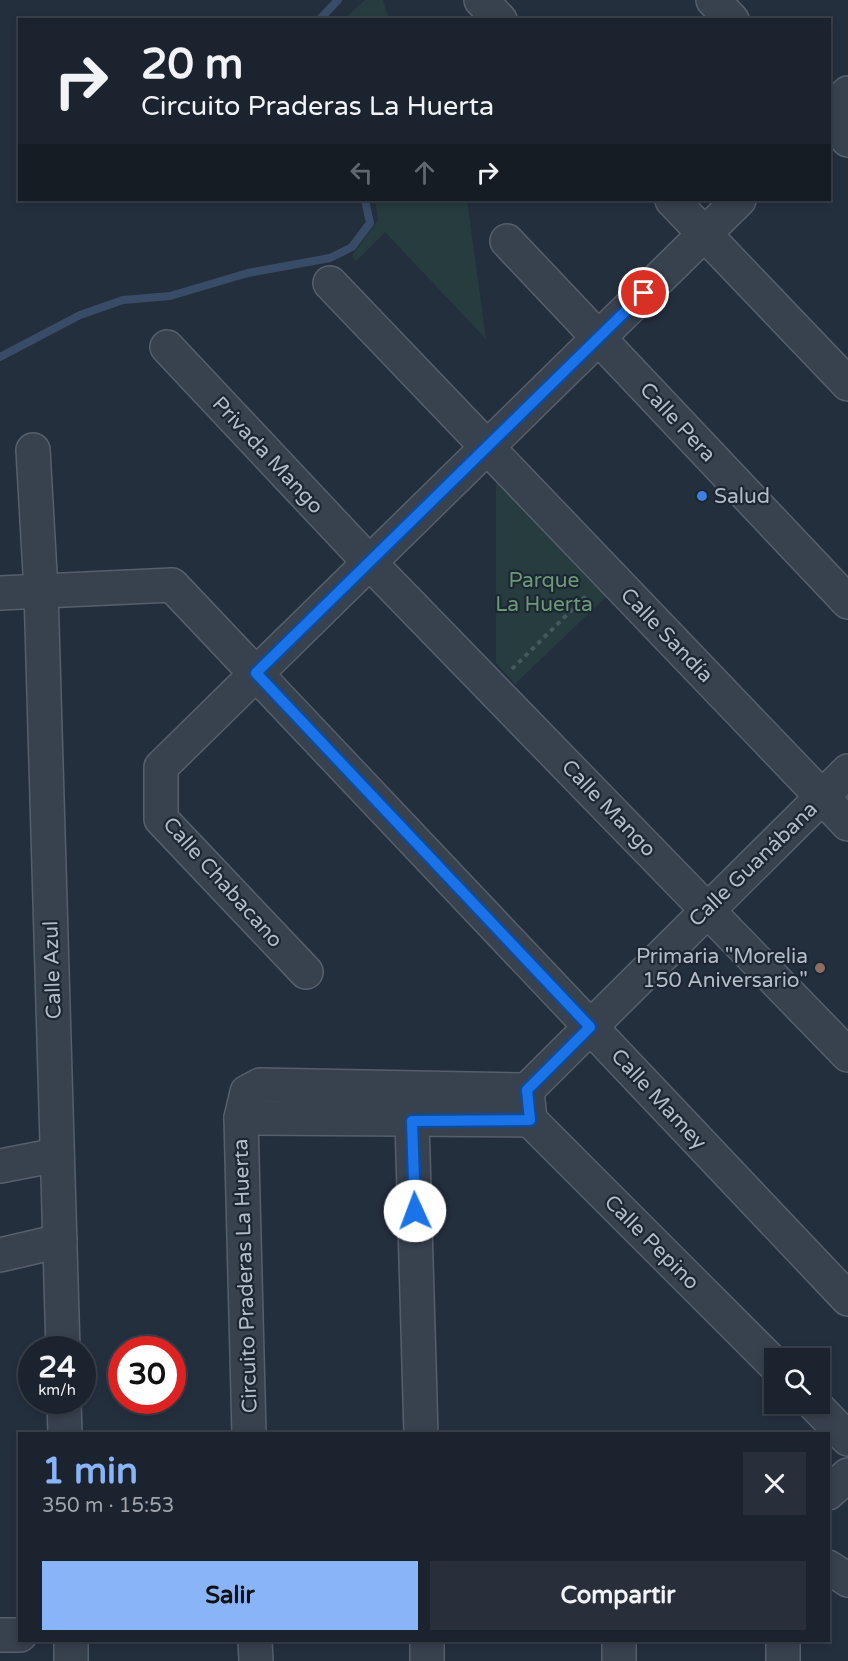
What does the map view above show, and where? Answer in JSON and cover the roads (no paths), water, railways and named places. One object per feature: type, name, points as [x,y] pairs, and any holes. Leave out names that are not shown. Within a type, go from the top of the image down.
[{"type":"street","points":[[481,0],[498,18]]},
{"type":"street","points":[[713,0],[730,18]]},
{"type":"street","points":[[831,110],[848,93]]},
{"type":"street","points":[[831,122],[848,140]]},
{"type":"street","points":[[673,201],[848,384]]},
{"type":"street","name":"Calle Chabacano","points":[[306,972],[161,819],[160,767],[738,201]]},
{"type":"street","name":"Calle Pera","points":[[507,241],[848,602]]},
{"type":"street","name":"Calle Sandía","points":[[330,283],[848,824]]},
{"type":"street","name":"Privada Mango","points":[[167,347],[369,562]]},
{"type":"street","name":"Calle Azul","points":[[33,450],[41,591],[63,1336]]},
{"type":"street","name":"Calle Mango","points":[[369,562],[848,1055]]},
{"type":"street","name":"Calle Mamey","points":[[41,591],[172,585],[848,1299]]},
{"type":"street","points":[[0,593],[41,591]]},
{"type":"street","name":"Calle Guanábana","points":[[529,1105],[590,1027],[706,909],[848,771]]},
{"type":"street","name":"Circuito Praderas La Huerta","points":[[249,1432],[241,1118],[413,1106],[529,1105]]},
{"type":"street","name":"Calle Pepino","points":[[529,1105],[764,1353]]},
{"type":"street","points":[[413,1106],[421,1432]]},
{"type":"street","points":[[0,1166],[57,1155]]},
{"type":"street","points":[[0,1255],[60,1241]]},
{"type":"street","points":[[64,1414],[65,1432]]},
{"type":"street","points":[[824,1414],[848,1438]]},
{"type":"street","points":[[830,1491],[848,1474]]},
{"type":"street","points":[[830,1568],[848,1580]]},
{"type":"street","points":[[0,1635],[18,1635]]},
{"type":"street","points":[[71,1642],[71,1661]]},
{"type":"street","points":[[255,1642],[255,1661]]},
{"type":"street","points":[[427,1642],[427,1661]]},
{"type":"street","points":[[619,1642],[619,1661]]},
{"type":"street","points":[[783,1642],[783,1661]]},
{"type":"waterway","points":[[321,18],[338,0]]},
{"type":"waterway","points":[[0,357],[80,315],[123,300],[170,296],[248,273],[330,258],[352,247],[370,223],[365,201]]},
{"type":"place","name":"Salud","points":[[702,496]]},
{"type":"place","name":"Primaria \"Morelia 150 Aniversario\"","points":[[820,968]]},
{"type":"park label","name":"Parque La Huerta","points":[[544,592]]}]
